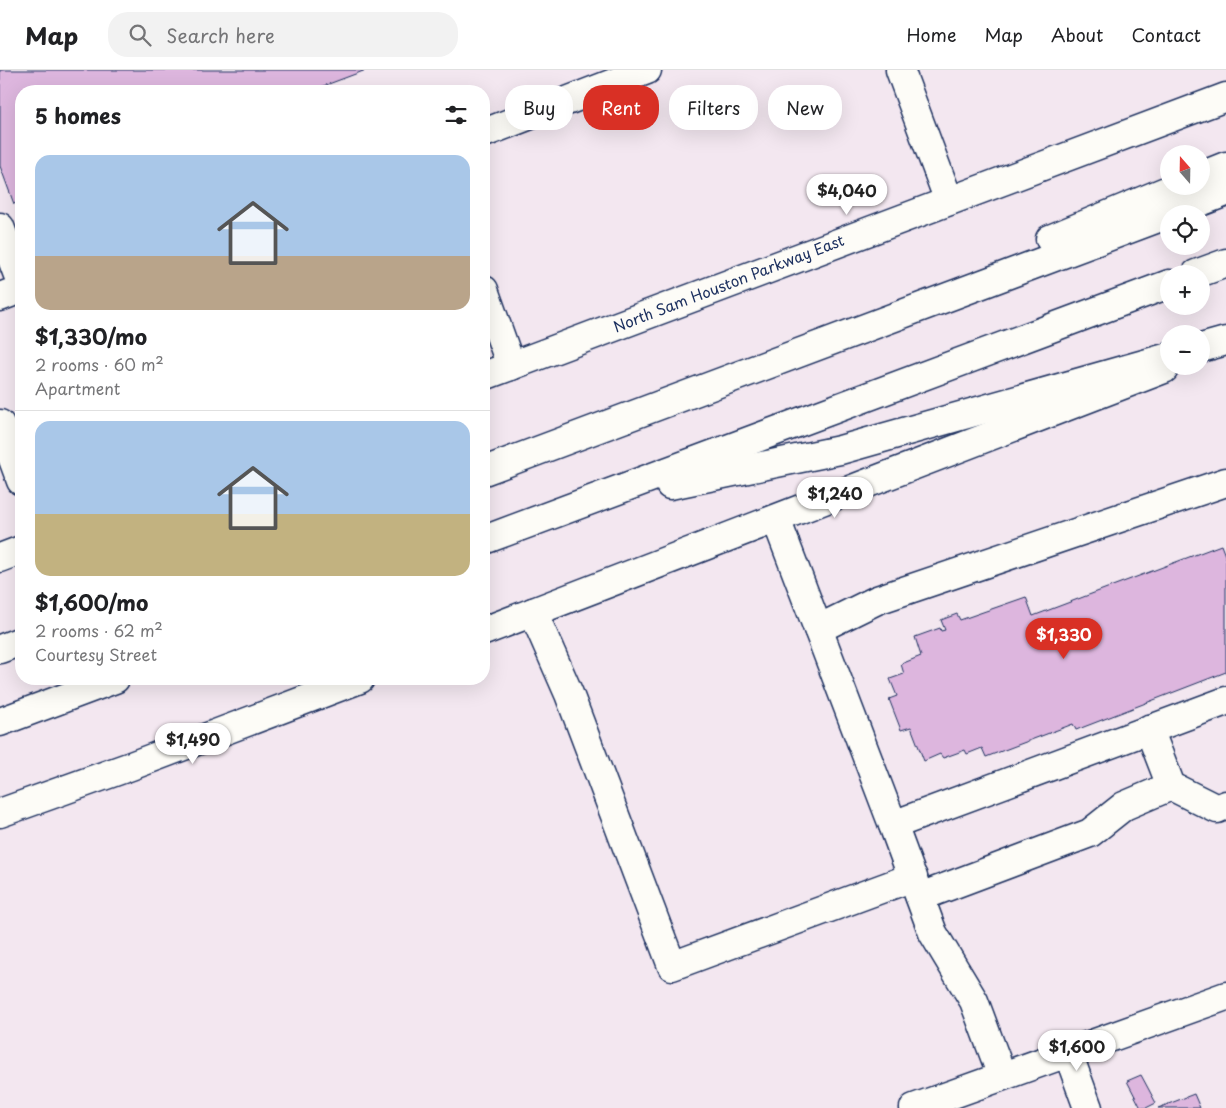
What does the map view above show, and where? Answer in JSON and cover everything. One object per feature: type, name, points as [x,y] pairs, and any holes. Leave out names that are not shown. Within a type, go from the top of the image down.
[{"type":"main road","points":[[490,131],[647,70]]},
{"type":"main road","points":[[900,70],[950,201]]},
{"type":"main road","name":"North Sam Houston Parkway East","points":[[490,374],[1226,96]]},
{"type":"main road","points":[[1210,172],[1226,166]]},
{"type":"main road","points":[[1192,205],[1226,192]]},
{"type":"main road","points":[[569,439],[1160,193]]},
{"type":"main road","points":[[490,469],[1160,217]]},
{"type":"main road","points":[[0,227],[15,268]]},
{"type":"main road","points":[[1210,268],[1226,262]]},
{"type":"main road","points":[[490,538],[1160,287]]},
{"type":"main road","points":[[0,298],[15,292]]},
{"type":"main road","points":[[490,307],[511,366]]},
{"type":"main road","points":[[1210,345],[1226,341]]},
{"type":"main road","points":[[1210,351],[1226,345]]},
{"type":"main road","points":[[585,502],[840,450],[1160,361]]},
{"type":"main road","points":[[490,629],[1160,371]]},
{"type":"main road","points":[[0,424],[15,465]]},
{"type":"main road","points":[[818,630],[876,600],[1226,482]]},
{"type":"main road","points":[[776,519],[933,933],[974,1001],[1002,1076]]},
{"type":"main road","points":[[0,558],[15,552]]},
{"type":"main road","points":[[533,612],[569,694],[672,966],[1090,833],[1124,806],[1171,786]]},
{"type":"main road","points":[[0,649],[15,643]]},
{"type":"main road","points":[[0,722],[99,685]]},
{"type":"main road","points":[[0,813],[131,766],[344,685]]},
{"type":"main road","points":[[893,825],[1226,701]]},
{"type":"main road","points":[[1149,730],[1171,786],[1216,808],[1226,805]]},
{"type":"main road","points":[[914,1108],[1226,996]]},
{"type":"main road","points":[[1068,1052],[1088,1108]]},
{"type":"building","points":[[0,70],[366,70],[326,85],[15,85],[14,204],[0,166]]},
{"type":"building","points":[[1221,545],[1226,558],[1226,672],[1076,730],[1073,724],[986,757],[982,748],[967,754],[965,750],[943,758],[940,754],[924,761],[911,727],[901,730],[889,699],[897,696],[890,679],[904,674],[901,664],[921,656],[915,637],[940,628],[941,631],[945,630],[941,620],[957,614],[960,620],[1026,597],[1033,616]]},
{"type":"building","points":[[1141,1075],[1156,1103],[1146,1108],[1141,1108],[1127,1081]]},
{"type":"building","points":[[1194,1094],[1200,1108],[1158,1108]]}]
